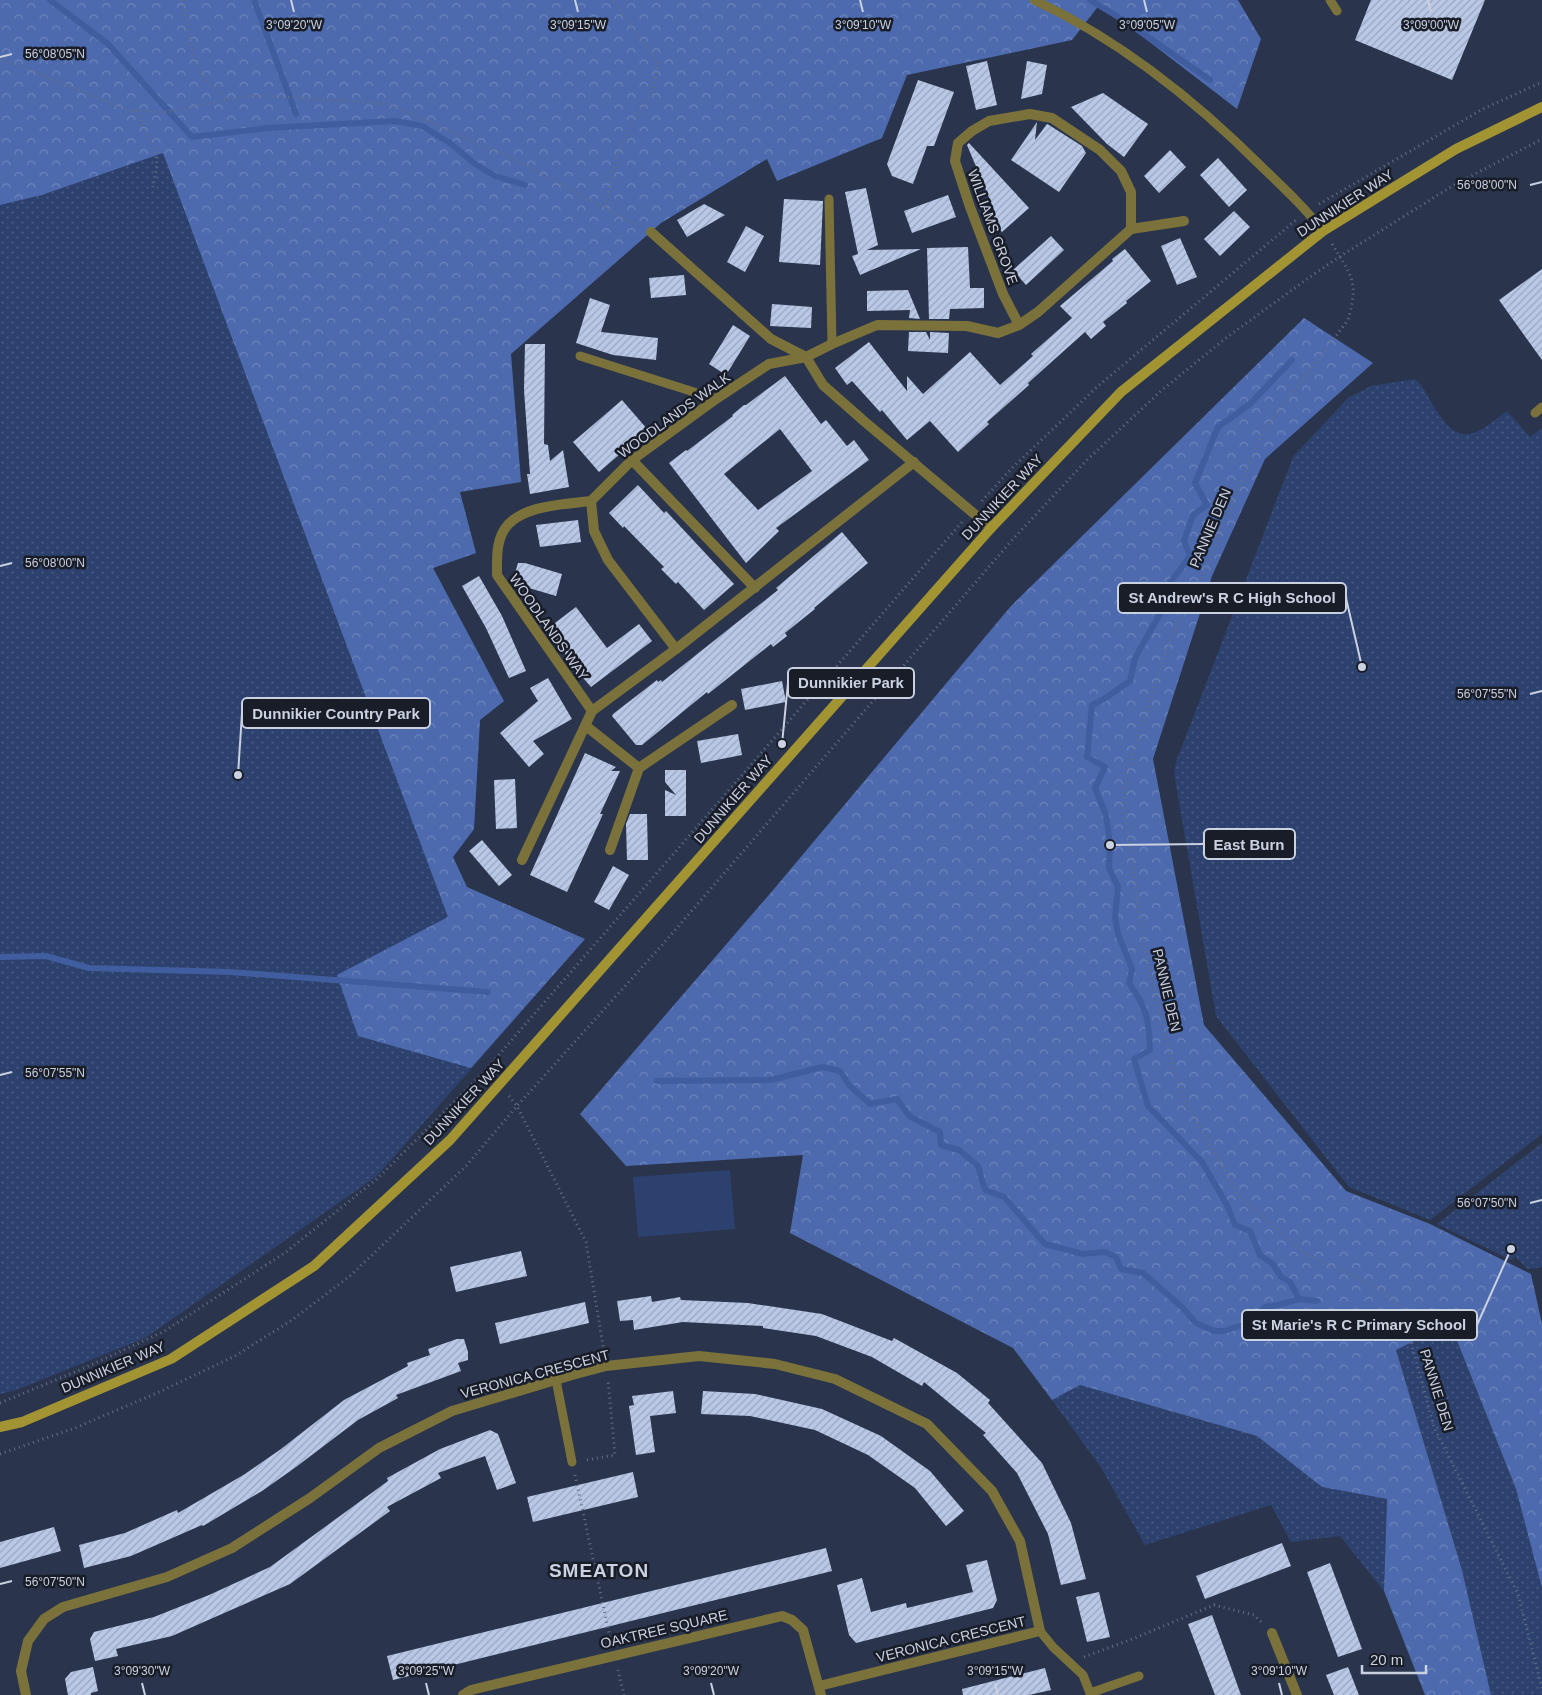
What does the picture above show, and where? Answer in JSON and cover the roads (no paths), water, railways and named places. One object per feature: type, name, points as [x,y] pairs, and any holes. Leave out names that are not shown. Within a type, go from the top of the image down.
[{"type":"main road","name":"DUNNIKIER WAY","points":[[0,1427],[22,1422],[171,1359],[314,1266],[450,1140],[991,528],[1122,392],[1323,231],[1456,148],[1542,107]]},
{"type":"street","name":"WILLIAMS GROVE","points":[[1018,325],[1003,294],[970,207],[955,161],[958,143],[972,131],[989,121],[1030,114],[1052,118],[1100,150],[1122,171],[1131,192],[1131,229]]},
{"type":"street","points":[[1018,325],[1038,312],[1131,229],[1184,222]]},
{"type":"street","points":[[651,232],[771,339],[806,358],[824,385],[864,422],[991,528]]},
{"type":"street","name":"WOODLANDS WALK","points":[[591,501],[632,460],[716,399],[769,364],[806,358],[832,344],[877,325],[967,326],[998,333],[1018,325]]},
{"type":"street","points":[[632,460],[755,588]]},
{"type":"street","points":[[522,860],[592,711],[676,650],[914,462]]},
{"type":"street","points":[[591,501],[594,531],[608,560],[676,650]]},
{"type":"street","name":"WOODLANDS WAY","points":[[591,501],[548,505],[514,518],[505,529],[496,557],[497,575],[592,711]]},
{"type":"street","points":[[610,850],[639,768],[732,705]]},
{"type":"street","points":[[586,726],[639,768]]},
{"type":"street","name":"VERONICA CRESCENT","points":[[26,1695],[21,1672],[28,1641],[44,1619],[63,1607],[107,1596],[167,1577],[232,1548],[310,1498],[379,1448],[452,1411],[606,1366],[699,1356],[775,1364],[835,1379],[927,1424],[992,1491],[1020,1541],[1040,1631],[820,1690]]},
{"type":"street","name":"OAKTREE SQUARE","points":[[462,1695],[471,1690],[782,1616],[792,1620],[803,1630],[820,1690]]},
{"type":"street","points":[[1272,1633],[1297,1695]]},
{"type":"lane","points":[[1034,0],[1120,48],[1196,106],[1228,133],[1307,211],[1323,231]]},
{"type":"lane","points":[[1330,0],[1337,12]]},
{"type":"lane","points":[[829,199],[832,344]]},
{"type":"lane","points":[[580,356],[716,399]]},
{"type":"lane","points":[[556,1380],[572,1462]]},
{"type":"lane","points":[[1040,1631],[1052,1647],[1083,1675],[1090,1694],[1139,1676]]},
{"type":"waterway","points":[[50,0],[108,44],[192,137],[268,128],[395,121],[422,126],[450,143],[475,164],[495,176],[525,185]]},
{"type":"waterway","points":[[254,0],[296,114]]},
{"type":"waterway","points":[[1090,0],[1125,21],[1210,80]]},
{"type":"waterway","points":[[1292,360],[1250,404],[1218,427],[1195,483],[1207,505],[1193,515],[1184,541],[1190,556],[1162,594],[1165,605],[1135,658],[1130,681],[1092,705],[1087,757],[1105,767],[1095,788],[1106,815],[1110,845],[1109,868],[1118,887],[1115,917],[1118,934],[1132,969],[1129,983],[1140,1000],[1148,1022],[1150,1050],[1134,1059],[1148,1106],[1202,1162],[1227,1205],[1235,1225],[1250,1231],[1260,1255],[1273,1264],[1281,1277],[1290,1282],[1299,1299]]},
{"type":"waterway","points":[[0,957],[46,956],[89,968],[230,972],[488,992]]},
{"type":"waterway","points":[[657,1081],[771,1080],[822,1067],[840,1071],[849,1085],[870,1104],[897,1099],[909,1116],[940,1132],[941,1145],[959,1150],[978,1166],[985,1190],[1004,1197],[1045,1244],[1083,1254],[1105,1252],[1116,1257],[1121,1269],[1143,1273],[1182,1307],[1196,1323],[1214,1331],[1224,1331],[1249,1323],[1265,1307],[1299,1299],[1317,1301]]},
{"type":"place","name":"St Andrew's R C High School","points":[[1362,667]]},
{"type":"place","name":"Dunnikier Park","points":[[782,744]]},
{"type":"place","name":"Dunnikier Country Park","points":[[238,775]]},
{"type":"place","name":"East Burn","points":[[1110,845]]},
{"type":"place","name":"St Marie's R C Primary School","points":[[1511,1249]]},
{"type":"district","name":"SMEATON","points":[[599,1570]]}]
